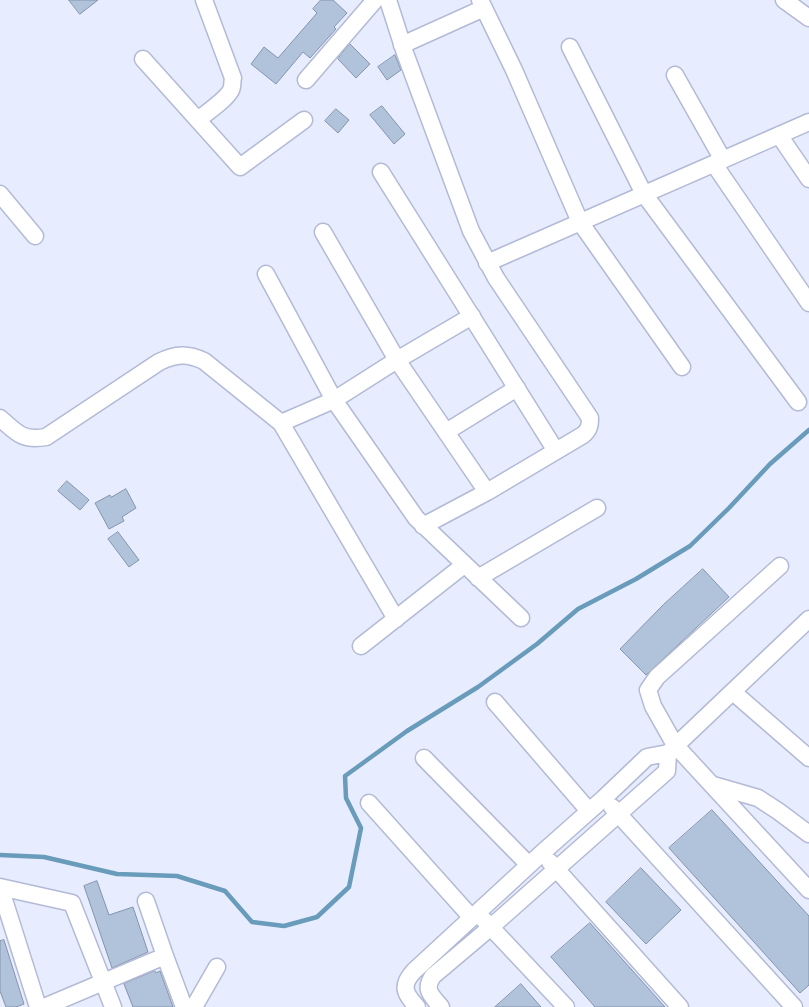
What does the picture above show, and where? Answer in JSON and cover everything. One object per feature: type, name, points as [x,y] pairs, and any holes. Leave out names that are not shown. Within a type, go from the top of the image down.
[{"type":"street","points":[[198,120],[227,95],[231,89],[233,78],[204,0]]},
{"type":"street","points":[[784,0],[809,18]]},
{"type":"street","points":[[306,80],[388,1],[402,45],[471,231],[487,263],[590,418],[590,425],[587,431],[487,492],[423,526]]},
{"type":"street","points":[[402,45],[482,4],[514,70],[580,222],[682,367]]},
{"type":"street","points":[[570,48],[644,194],[798,402]]},
{"type":"street","points":[[144,59],[240,167],[304,120]]},
{"type":"street","points":[[674,75],[718,162],[809,303]]},
{"type":"street","points":[[487,263],[809,122]]},
{"type":"street","points":[[779,135],[809,178]]},
{"type":"street","points":[[381,172],[556,450]]},
{"type":"street","points":[[0,194],[36,236]]},
{"type":"street","points":[[323,232],[397,360],[487,492]]},
{"type":"street","points":[[266,274],[334,400],[416,518],[521,618]]},
{"type":"street","points":[[281,423],[334,400],[472,316]]},
{"type":"street","points":[[0,418],[21,436],[33,439],[46,437],[159,362],[170,357],[182,355],[193,356],[204,361],[281,423],[396,619]]},
{"type":"street","points":[[446,432],[517,388]]},
{"type":"street","points":[[478,578],[597,508]]},
{"type":"street","points":[[361,646],[464,565]]},
{"type":"street","points":[[780,566],[656,677],[648,690],[672,749],[713,785],[809,890]]},
{"type":"street","points":[[417,1007],[406,995],[405,986],[408,977],[414,971],[646,758],[672,749],[809,619]]},
{"type":"street","points":[[733,692],[809,758]]},
{"type":"street","points":[[495,702],[589,812]]},
{"type":"street","points":[[441,1007],[430,994],[428,988],[433,976],[491,928],[667,771],[672,749]]},
{"type":"street","points":[[424,758],[529,865]]},
{"type":"street","points":[[713,785],[758,798],[809,834]]},
{"type":"street","points":[[604,798],[794,1007]]},
{"type":"street","points":[[369,803],[475,915],[491,928],[566,1007]]},
{"type":"street","points":[[542,853],[680,1007]]},
{"type":"street","points":[[38,1007],[0,887],[72,903],[113,1007]]},
{"type":"street","points":[[146,901],[184,1007]]},
{"type":"street","points":[[44,1007],[165,956]]},
{"type":"street","points":[[194,1007],[217,967]]},
{"type":"street","points":[[405,986],[428,988]]},
{"type":"building","points":[[69,0],[98,0],[80,14]]},
{"type":"building","points":[[321,0],[333,0],[347,13],[334,27],[336,29],[310,58],[303,52],[276,84],[251,64],[264,47],[278,58],[317,13],[313,9]]},
{"type":"building","points":[[350,44],[370,64],[356,78],[338,59]]},
{"type":"building","points":[[395,55],[401,70],[387,80],[378,67]]},
{"type":"building","points":[[382,106],[405,134],[394,144],[370,115]]},
{"type":"building","points":[[336,109],[349,120],[338,133],[325,121]]},
{"type":"building","points":[[67,481],[89,500],[80,510],[58,491]]},
{"type":"building","points":[[126,489],[136,508],[122,517],[124,521],[109,529],[95,503]]},
{"type":"building","points":[[118,532],[139,560],[129,567],[108,539]]},
{"type":"building","points":[[703,569],[729,597],[646,675],[620,649],[663,605]]},
{"type":"building","points":[[712,810],[809,916],[809,985],[800,993],[669,848]]},
{"type":"building","points":[[641,868],[681,910],[646,944],[606,902]]},
{"type":"building","points":[[97,881],[109,915],[133,907],[148,952],[112,968],[84,886]]},
{"type":"building","points":[[590,923],[665,1007],[595,1007],[551,957]]},
{"type":"building","points":[[4,940],[24,1004],[16,1007],[6,1007],[0,991],[0,941]]},
{"type":"building","points":[[155,971],[156,973],[160,971],[173,1007],[133,1007],[124,984]]},
{"type":"building","points":[[521,984],[541,1007],[495,1007]]},
{"type":"waterway","points":[[0,855],[44,857],[117,874],[177,876],[225,891],[252,922],[284,926],[317,917],[349,887],[361,828],[346,798],[345,776],[407,731],[478,687],[537,644],[578,609],[636,579],[690,546],[770,464],[809,430]]}]
